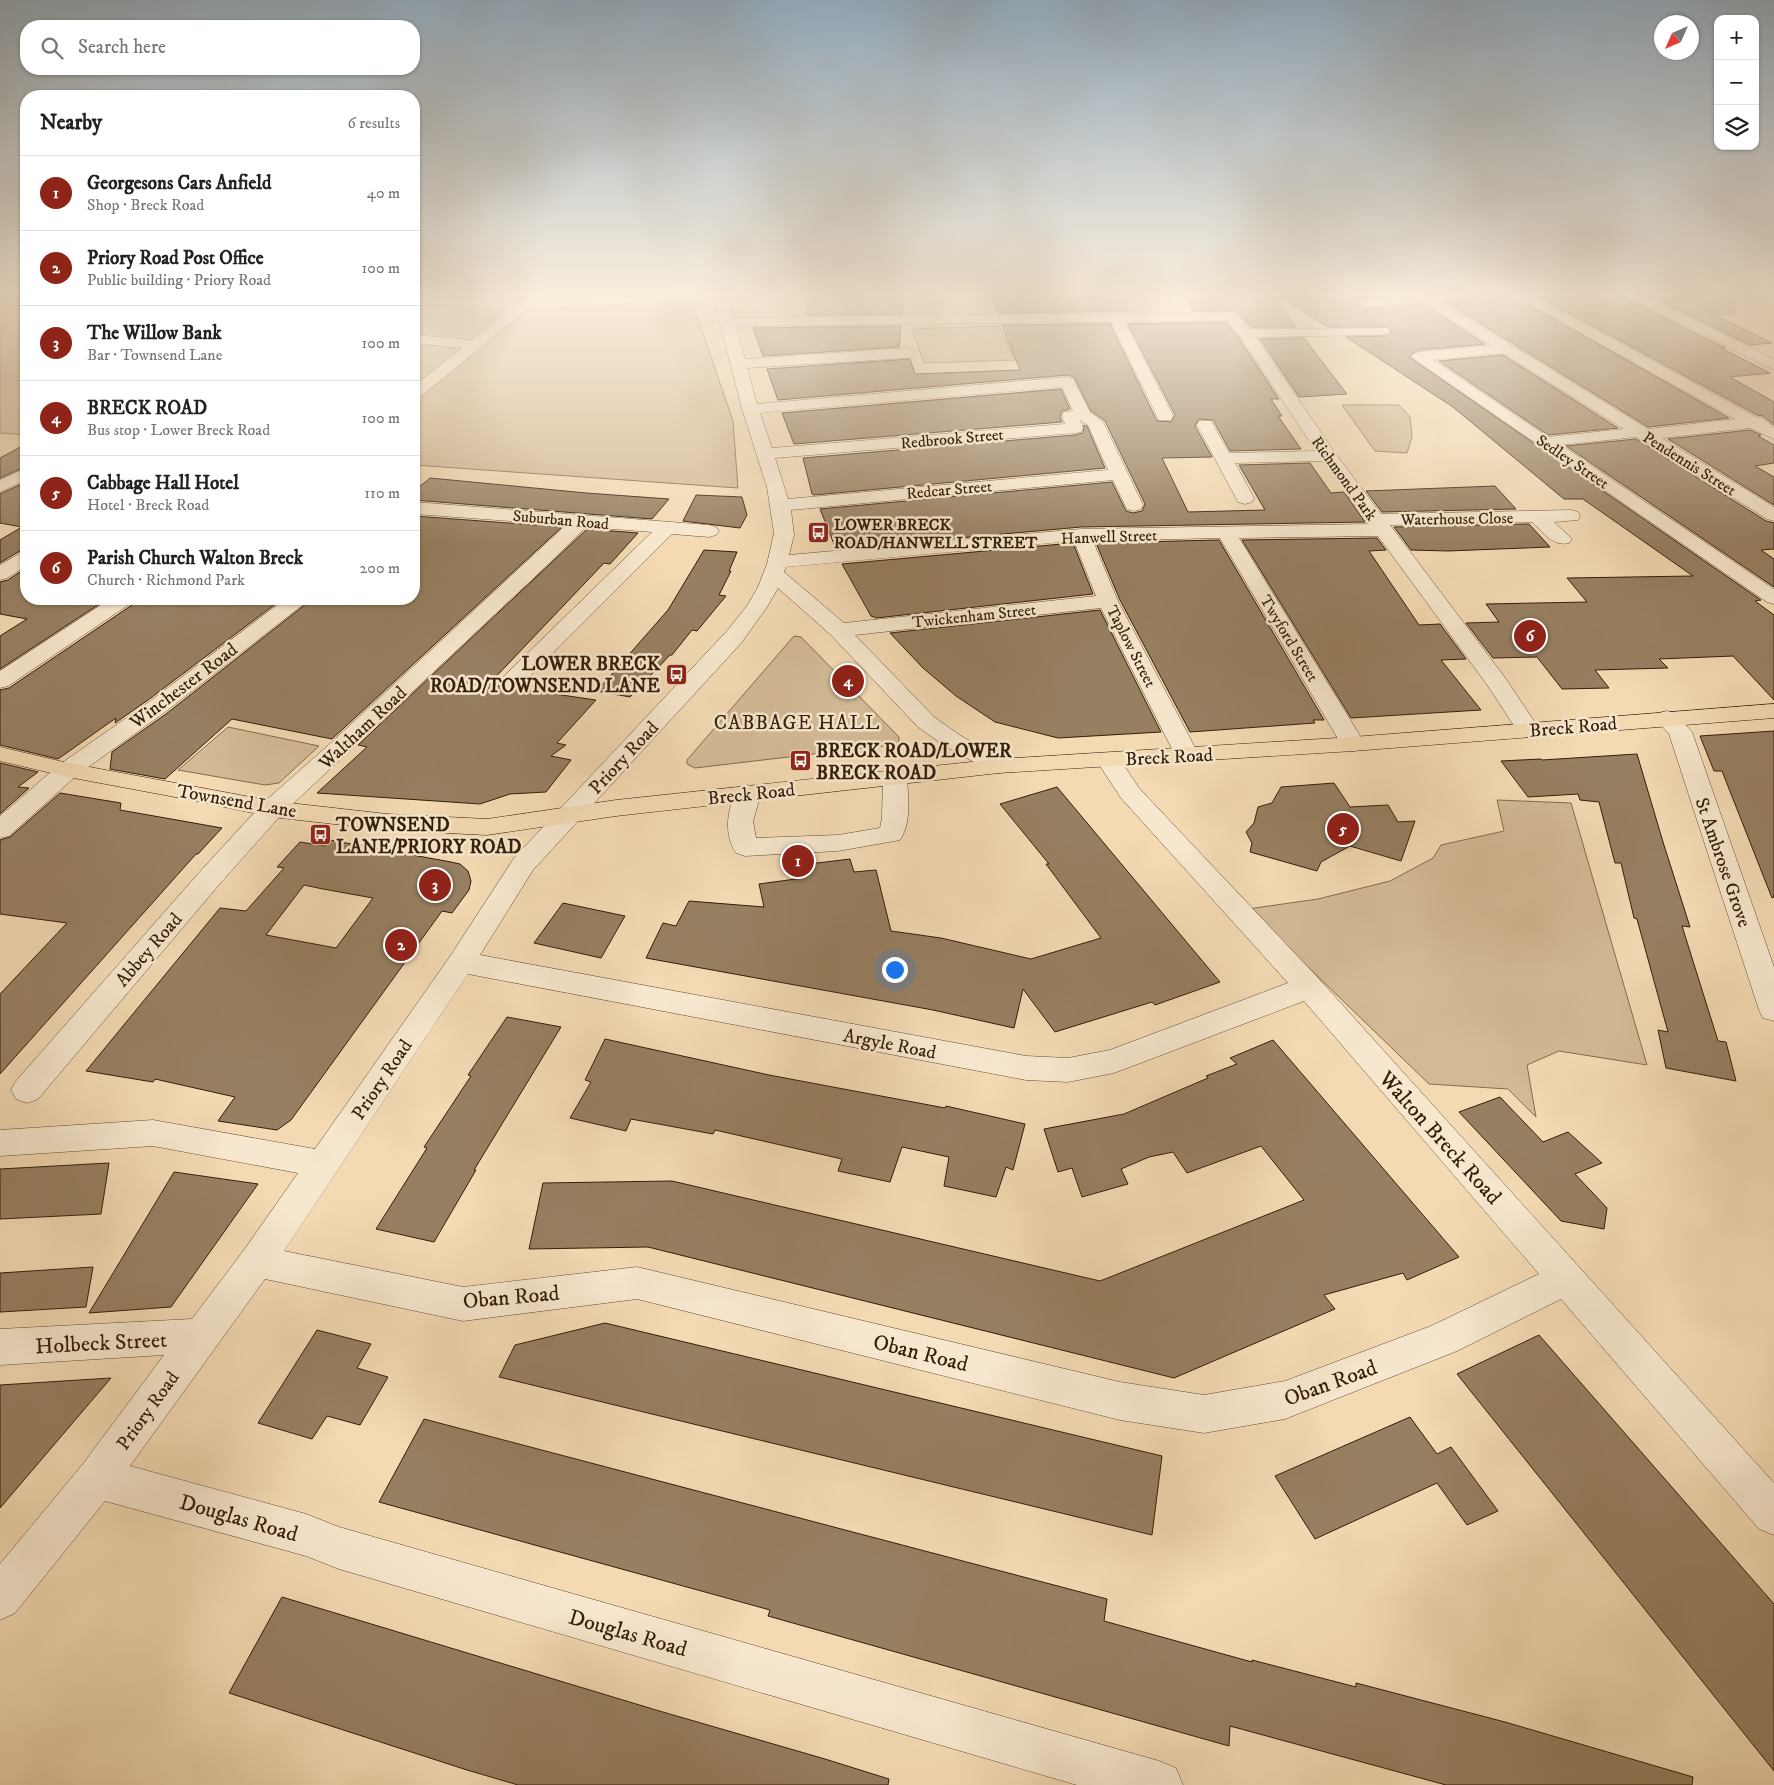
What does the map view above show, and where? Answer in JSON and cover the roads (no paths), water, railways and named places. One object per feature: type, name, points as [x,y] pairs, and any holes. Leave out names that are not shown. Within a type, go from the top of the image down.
[{"type":"main road","name":"Breck Road","points":[[566,816],[616,808],[999,766],[1353,744],[1774,711]]},
{"type":"main road","name":"Townsend Lane","points":[[0,754],[68,770],[272,809],[387,822],[487,827],[566,816]]},
{"type":"street","points":[[420,389],[434,378]]},
{"type":"street","name":"Priory Road","points":[[0,1598],[97,1478],[257,1261],[461,962],[523,864],[566,816],[611,771],[752,616],[777,568],[784,533],[780,505],[766,454],[750,409],[742,378]]},
{"type":"street","points":[[1146,378],[1165,416]]},
{"type":"street","name":"Richmond Park","points":[[1276,378],[1328,456],[1498,684],[1528,730]]},
{"type":"street","name":"Sedley Street","points":[[1451,378],[1774,598]]},
{"type":"street","name":"Pendennis Street","points":[[1553,378],[1774,515]]},
{"type":"street","points":[[1674,378],[1774,434]]},
{"type":"street","points":[[750,409],[1066,382],[1083,415],[1095,422],[1134,506]]},
{"type":"street","name":"Redbrook Street","points":[[766,454],[1076,428],[1070,416],[1083,415]]},
{"type":"street","points":[[1545,442],[1774,420]]},
{"type":"street","points":[[1205,424],[1245,498]]},
{"type":"street","points":[[1223,458],[1328,456]]},
{"type":"street","name":"Redcar Street","points":[[780,505],[1118,474]]},
{"type":"street","points":[[0,487],[20,477]]},
{"type":"street","name":"Suburban Road","points":[[420,508],[709,531]]},
{"type":"street","name":"Waterhouse Close","points":[[1380,525],[1571,516]]},
{"type":"street","name":"Waterhouse Close","points":[[1537,517],[1562,539]]},
{"type":"street","name":"Waltham Road","points":[[272,809],[404,689],[581,521]]},
{"type":"street","name":"Hanwell Street","points":[[777,568],[1081,535],[1226,532],[1380,525]]},
{"type":"street","points":[[512,682],[667,528]]},
{"type":"street","name":"Twyford Street","points":[[1226,532],[1353,744]]},
{"type":"street","name":"Taplow Street","points":[[1081,535],[1108,600],[1187,755]]},
{"type":"street","points":[[0,574],[20,562]]},
{"type":"street","points":[[777,568],[926,722],[954,741],[999,766]]},
{"type":"street","name":"Twickenham Street","points":[[839,630],[1108,600]]},
{"type":"street","points":[[0,681],[115,605]]},
{"type":"street","name":"Winchester Road","points":[[0,830],[68,770],[156,707],[290,605]]},
{"type":"street","name":"St Ambrose Grove","points":[[1667,718],[1680,732],[1774,1010]]},
{"type":"street","name":"Walton Breck Road","points":[[1108,760],[1130,793],[1309,987],[1774,1514]]},
{"type":"street","points":[[748,793],[740,821],[744,847],[838,842],[892,834],[895,818],[894,777]]},
{"type":"street","name":"Abbey Road","points":[[27,1090],[207,881],[272,809]]},
{"type":"street","name":"Argyle Road","points":[[461,962],[1026,1068],[1068,1070],[1114,1060],[1309,987]]},
{"type":"street","points":[[0,1143],[153,1133],[323,1164]]},
{"type":"street","name":"Oban Road","points":[[257,1261],[463,1304],[637,1283],[1120,1401],[1204,1414],[1286,1400],[1444,1339],[1566,1278]]},
{"type":"street","name":"Holbeck Street","points":[[0,1347],[202,1336]]},
{"type":"street","name":"Douglas Road","points":[[97,1478],[306,1535],[340,1548],[1158,1785]]},
{"type":"place","name":"LOWER BRECK ROAD/HANWELL STREET","points":[[818,533]]},
{"type":"place","name":"Parish Church Walton Breck","points":[[1530,636]]},
{"type":"place","name":"LOWER BRECK ROAD/TOWNSEND LANE","points":[[676,674]]},
{"type":"place","name":"BRECK ROAD","points":[[848,681]]},
{"type":"place","name":"BRECK ROAD/LOWER BRECK ROAD","points":[[800,761]]},
{"type":"place","name":"Cabbage Hall Hotel","points":[[1343,829]]},
{"type":"place","name":"TOWNSEND LANE/PRIORY ROAD","points":[[320,835]]},
{"type":"place","name":"Georgesons Cars Anfield","points":[[798,861]]},
{"type":"place","name":"The Willow Bank","points":[[435,885]]},
{"type":"place","name":"Priory Road Post Office","points":[[401,945]]},
{"type":"district","name":"CABBAGE HALL","points":[[797,722]]}]
